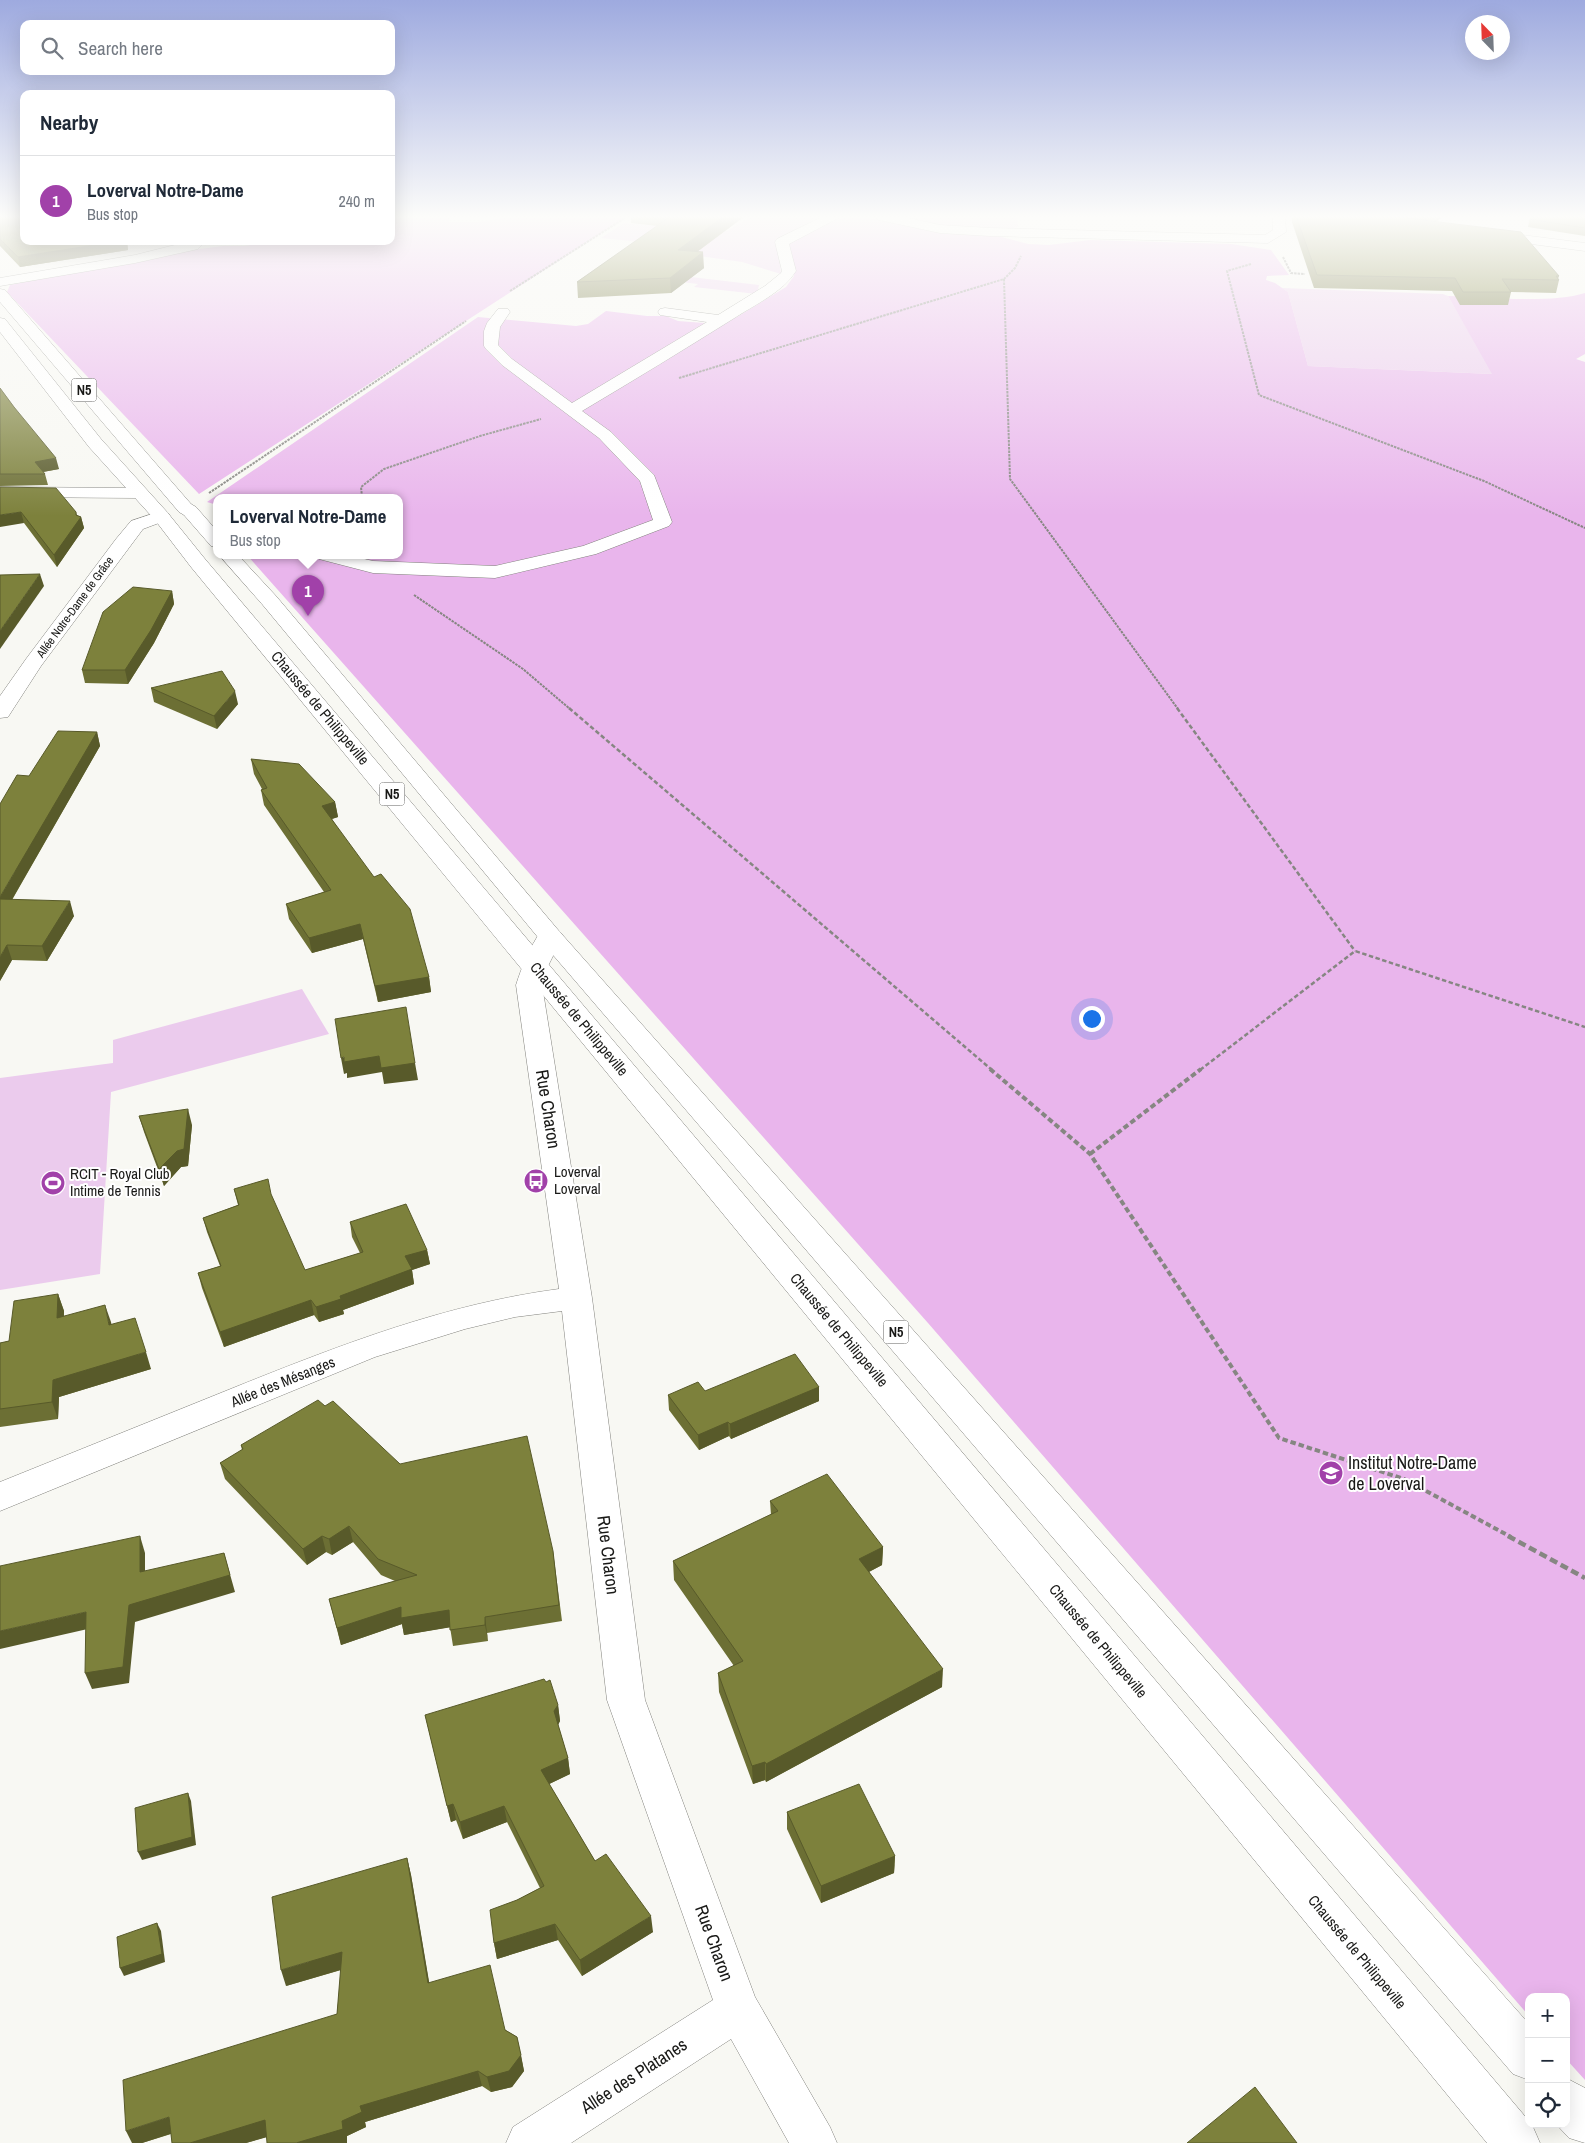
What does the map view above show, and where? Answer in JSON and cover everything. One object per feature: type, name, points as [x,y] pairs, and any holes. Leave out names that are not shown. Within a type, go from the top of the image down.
[{"type":"main road","name":"N5","points":[[20,316],[168,487],[213,534]]},
{"type":"main road","points":[[342,559],[373,567],[494,572],[589,550],[663,522],[648,479],[605,436],[507,362],[491,346],[490,334],[493,323],[499,316]]},
{"type":"main road","points":[[693,316],[720,320]]},
{"type":"main road","points":[[572,410],[669,353],[726,316]]},
{"type":"main road","name":"N5","points":[[0,322],[95,443],[138,493],[161,516]]},
{"type":"main road","points":[[0,492],[138,493],[168,487]]},
{"type":"main road","name":"Allée Notre-Dame de Grâce","points":[[0,712],[137,524],[188,509]]},
{"type":"main road","name":"Chaussée de Philippeville","points":[[161,516],[198,563],[1525,2054]]},
{"type":"main road","name":"Chaussée de Philippeville","points":[[232,559],[269,600],[543,951],[1517,2143]]},
{"type":"main road","name":"Rue Charon","points":[[543,951],[528,985],[576,1298],[626,1700],[738,2009],[814,2143]]},
{"type":"main road","name":"Allée des Mésanges","points":[[0,1497],[364,1349],[463,1318],[515,1306],[576,1298]]},
{"type":"main road","name":"Allée des Platanes","points":[[529,2143],[738,2009]]},
{"type":"main road","points":[[1570,2105],[1585,2122]]},
{"type":"path","points":[[675,379],[882,316]]},
{"type":"path","points":[[1005,316],[1010,479],[1355,951],[1585,1027]]},
{"type":"path","points":[[1239,316],[1259,395],[1484,481],[1585,528]]},
{"type":"path","points":[[188,509],[468,320]]},
{"type":"path","points":[[362,494],[361,487],[384,469],[480,436],[572,410]]},
{"type":"path","points":[[373,567],[523,669],[1090,1154],[1279,1438],[1404,1478],[1585,1578]]},
{"type":"path","points":[[1090,1154],[1355,951]]},
{"type":"shaded area","points":[[30,316],[474,316],[199,494]]},
{"type":"shaded area","name":"Institut Notre-Dame de Loverval","points":[[599,316],[666,316],[678,321],[718,324],[739,316],[1294,316],[1308,366],[1492,374],[1459,316],[1585,316],[1585,354],[1576,359],[1585,362],[1585,2080],[1570,2063],[1570,1993],[1525,1993],[1525,2011],[928,1323],[251,559],[403,559],[403,494],[219,494],[478,317],[576,326],[588,324]]},
{"type":"shaded area","points":[[1294,316],[1460,316],[1493,374],[1308,366]]},
{"type":"shaded area","name":"Institut Notre-Dame de Loverval","points":[[213,498],[213,504],[207,502]]},
{"type":"shaded area","name":"RCIT - Royal Club Intime de Tennis","points":[[302,989],[329,1034],[111,1092],[100,1274],[0,1290],[0,1078],[113,1063],[113,1040]]},
{"type":"building","points":[[0,388],[56,458],[35,462],[45,474],[0,474]]},
{"type":"building","points":[[0,487],[56,488],[76,512],[76,515],[81,517],[54,555],[21,512],[0,515]]},
{"type":"building","points":[[40,574],[0,631],[0,575]]},
{"type":"building","points":[[133,587],[172,591],[151,630],[125,670],[82,670],[103,612]]},
{"type":"building","points":[[222,671],[235,691],[214,716],[151,688]]},
{"type":"building","points":[[58,731],[97,732],[0,897],[0,804],[17,775],[29,776]]},
{"type":"building","points":[[251,759],[299,764],[335,802],[322,806],[374,877],[381,874],[410,909],[429,977],[375,986],[360,924],[309,938],[286,904],[331,890],[261,790],[267,788]]},
{"type":"building","points":[[0,899],[70,901],[42,946],[7,945],[0,957]]},
{"type":"building","points":[[406,1007],[415,1063],[381,1068],[379,1056],[344,1062],[344,1057],[341,1058],[335,1019]]},
{"type":"building","points":[[188,1109],[184,1149],[177,1151],[159,1169],[139,1116]]},
{"type":"building","points":[[268,1179],[271,1194],[305,1270],[363,1252],[350,1222],[406,1204],[427,1250],[405,1256],[412,1269],[340,1296],[341,1299],[316,1307],[311,1300],[220,1332],[198,1273],[221,1266],[203,1218],[239,1205],[234,1189]]},
{"type":"building","points":[[58,1294],[57,1318],[105,1305],[109,1325],[135,1318],[146,1352],[53,1380],[52,1402],[0,1409],[0,1343],[9,1341],[14,1301]]},
{"type":"building","points":[[795,1354],[819,1387],[730,1424],[728,1422],[698,1435],[668,1395],[698,1382],[705,1391]]},
{"type":"building","points":[[318,1400],[325,1406],[333,1401],[400,1464],[527,1436],[553,1551],[559,1605],[485,1617],[485,1625],[450,1630],[449,1610],[401,1618],[401,1607],[337,1628],[329,1599],[417,1575],[378,1559],[349,1526],[329,1539],[322,1536],[303,1549],[220,1463],[243,1449],[241,1445]]},
{"type":"building","points":[[827,1474],[883,1547],[859,1559],[943,1669],[766,1764],[765,1762],[752,1766],[718,1673],[743,1661],[673,1561],[778,1511],[770,1501]]},
{"type":"building","points":[[140,1536],[140,1572],[224,1553],[230,1575],[129,1605],[123,1667],[85,1673],[86,1612],[0,1631],[0,1566]]},
{"type":"building","points":[[544,1679],[546,1682],[550,1680],[558,1705],[554,1711],[568,1758],[541,1770],[595,1861],[606,1854],[651,1916],[580,1960],[555,1924],[494,1943],[490,1910],[517,1900],[544,1886],[504,1806],[460,1822],[453,1804],[447,1806],[425,1715]]},
{"type":"building","points":[[859,1784],[895,1856],[821,1886],[787,1812]]},
{"type":"building","points":[[188,1793],[192,1837],[138,1852],[135,1808]]},
{"type":"building","points":[[407,1858],[428,1983],[490,1965],[505,2030],[517,2037],[521,2055],[509,2071],[487,2077],[478,2071],[360,2106],[362,2112],[342,2121],[343,2129],[296,2143],[267,2143],[265,2120],[190,2143],[172,2143],[169,2117],[126,2131],[123,2080],[337,2014],[342,1952],[281,1970],[272,1897]]},
{"type":"building","points":[[157,1923],[162,1954],[120,1968],[117,1937]]},
{"type":"building","points":[[1255,2087],[1297,2143],[1187,2143]]},
{"type":"place","name":"Loverval Notre-Dame","points":[[308,616]]},
{"type":"place","name":"Loverval Loverval","points":[[536,1181]]},
{"type":"place","name":"RCIT - Royal Club Intime de Tennis","points":[[53,1183]]},
{"type":"place","name":"Institut Notre-Dame de Loverval","points":[[1331,1473]]}]
